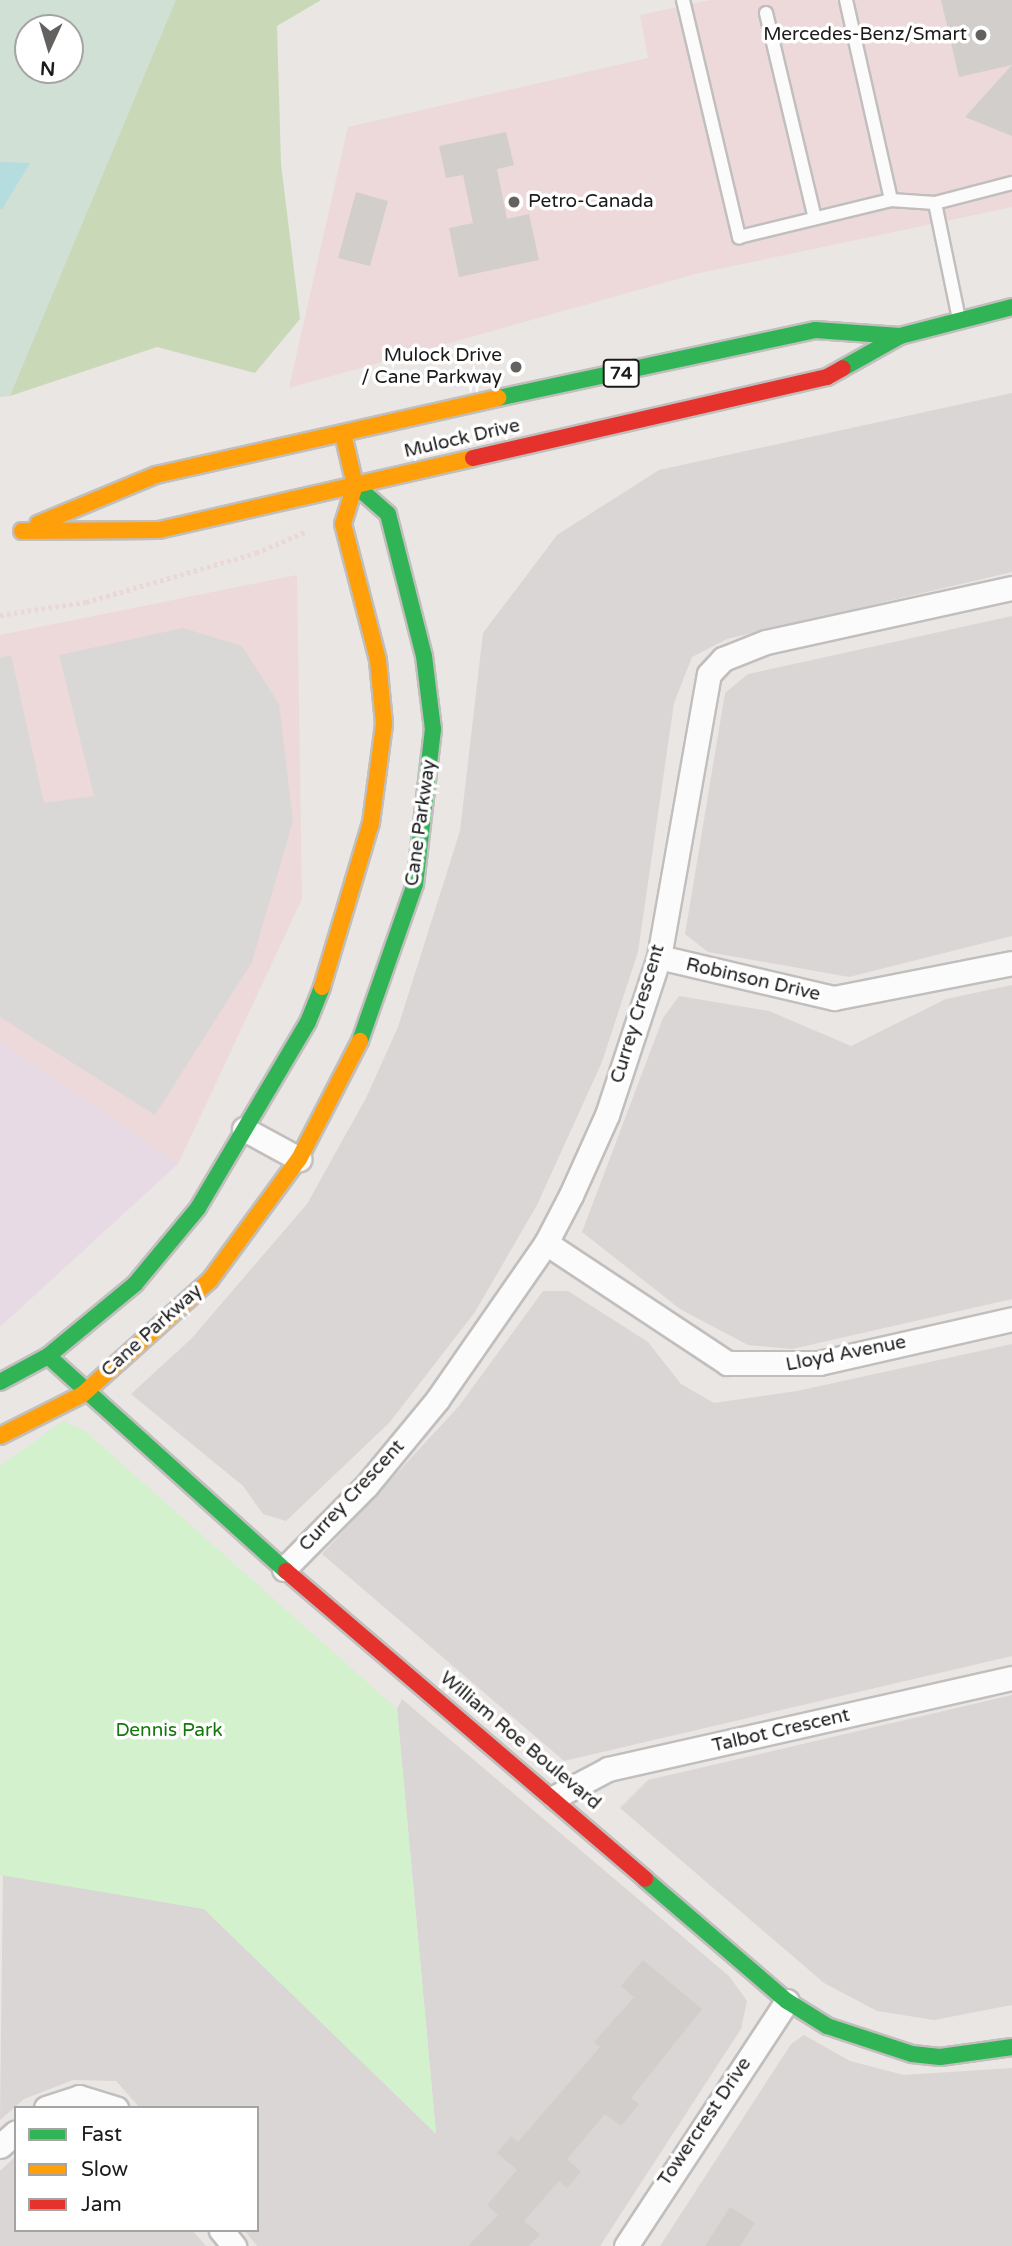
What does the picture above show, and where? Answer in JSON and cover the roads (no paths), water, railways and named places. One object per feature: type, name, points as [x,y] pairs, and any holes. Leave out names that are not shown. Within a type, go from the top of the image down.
[{"type":"main road","name":"Mulock Drive","points":[[22,531],[159,530],[827,377],[900,336],[1012,307]]},
{"type":"main road","name":"Mulock Drive","points":[[0,536],[22,531],[156,475],[815,330],[900,336]]},
{"type":"main road","points":[[0,1382],[48,1356],[135,1284],[198,1208],[308,1022],[342,937],[371,823],[384,724],[378,660],[344,524],[355,485],[343,434]]},
{"type":"main road","name":"Cane Parkway","points":[[0,1436],[83,1394],[210,1280],[299,1159],[357,1049],[415,884],[433,729],[424,656],[388,514],[355,485]]},
{"type":"main road","name":"William Roe Boulevard","points":[[48,1356],[83,1394],[284,1569],[555,1797],[787,2001],[827,2026],[912,2054],[940,2057],[1012,2046]]},
{"type":"street","name":"Currey Crescent","points":[[284,1569],[407,1437],[546,1243],[607,1115],[659,957],[697,719],[709,674],[723,659],[766,642],[1012,588]]},
{"type":"street","name":"Robinson Drive","points":[[659,957],[834,998],[1012,963]]},
{"type":"street","points":[[244,1129],[299,1159]]},
{"type":"street","name":"Lloyd Avenue","points":[[546,1243],[727,1363],[819,1363],[1012,1319]]},
{"type":"street","name":"Talbot Crescent","points":[[555,1797],[608,1769],[1012,1678]]},
{"type":"street","name":"Towercrest Drive","points":[[626,2246],[787,2001]]},
{"type":"street","points":[[52,2106],[79,2097],[109,2106]]},
{"type":"street","points":[[0,2146],[14,2134]]},
{"type":"street","points":[[222,2232],[234,2246]]},
{"type":"lane","points":[[683,0],[739,237],[891,200],[935,203],[1012,183]]},
{"type":"lane","points":[[846,0],[891,200]]},
{"type":"lane","points":[[766,13],[815,218]]},
{"type":"lane","points":[[935,203],[959,319]]},
{"type":"water","points":[[0,162],[30,163],[2,209],[0,209]]},
{"type":"place","name":"Mercedes-Benz/Smart","points":[[981,35]]},
{"type":"place","name":"Petro-Canada","points":[[514,202]]},
{"type":"place","name":"Mulock Drive / Cane Parkway","points":[[516,367]]},
{"type":"park label","name":"Dennis Park","points":[[169,1731]]}]
